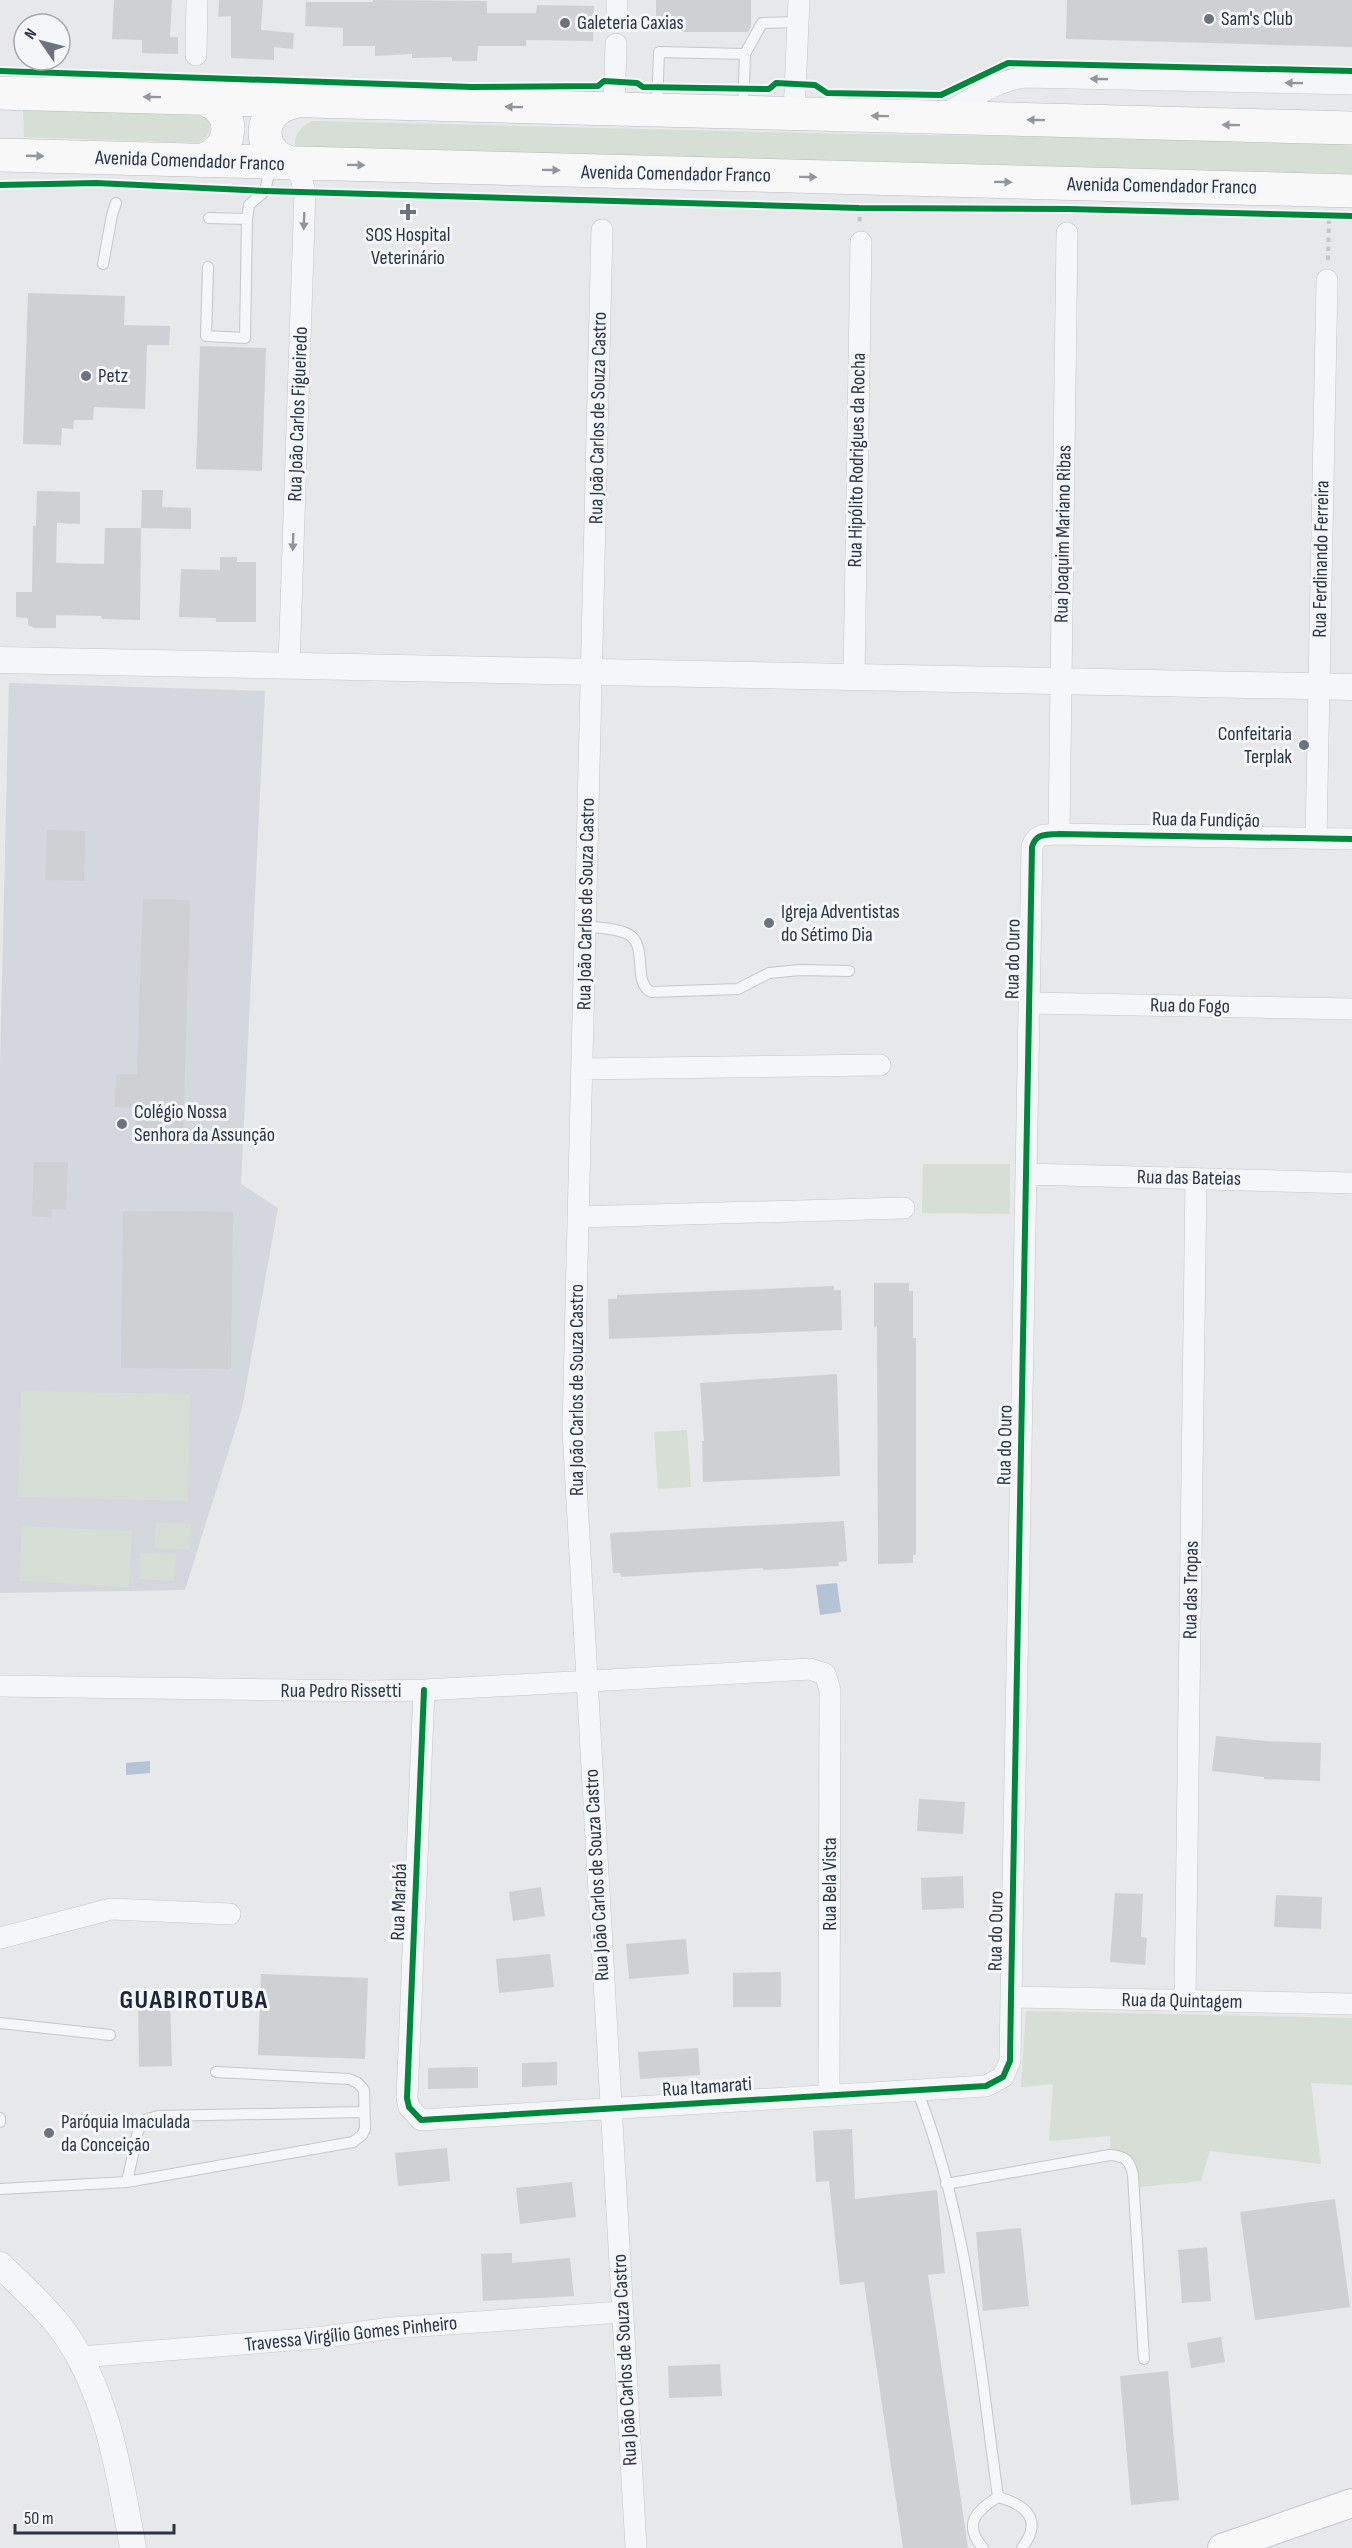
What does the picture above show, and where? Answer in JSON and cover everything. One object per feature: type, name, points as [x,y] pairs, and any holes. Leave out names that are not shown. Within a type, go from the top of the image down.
[{"type":"highway","points":[[0,93],[1352,128]]},
{"type":"highway","points":[[201,161],[217,153],[227,139],[228,130],[224,113],[219,106],[203,98]]},
{"type":"highway","points":[[284,163],[267,144],[266,124],[276,108],[294,102]]},
{"type":"highway","name":"Avenida Comendador Franco","points":[[0,155],[284,163],[1346,203]]},
{"type":"main road","points":[[1222,2548],[1352,2503]]},
{"type":"street","points":[[196,55],[197,0]]},
{"type":"street","points":[[794,114],[799,0]]},
{"type":"street","points":[[615,109],[616,44]]},
{"type":"street","points":[[938,117],[1014,78],[1025,77],[1352,84]]},
{"type":"street","name":"Rua João Carlos Figueiredo","points":[[284,163],[305,192],[289,665]]},
{"type":"street","name":"Rua João Carlos de Souza Castro","points":[[602,230],[573,1430],[636,2548]]},
{"type":"street","name":"Rua Joaquim Mariano Ribas","points":[[1059,834],[1067,233]]},
{"type":"street","name":"Rua Hipólito Rodrigues da Rocha","points":[[854,677],[861,242]]},
{"type":"street","name":"Rua Ferdinando Ferreira","points":[[1316,838],[1327,280]]},
{"type":"street","points":[[0,660],[1352,687]]},
{"type":"street","name":"Rua da Fundição","points":[[1059,834],[1352,839]]},
{"type":"street","name":"Rua do Ouro","points":[[1003,2077],[1010,2061],[1032,847],[1034,840],[1041,835],[1059,834]]},
{"type":"street","name":"Rua do Fogo","points":[[1029,1003],[1352,1009]]},
{"type":"street","points":[[582,1069],[880,1065]]},
{"type":"street","name":"Rua das Bateias","points":[[1026,1174],[1352,1183]]},
{"type":"street","name":"Rua das Tropas","points":[[1185,2001],[1196,1179]]},
{"type":"street","points":[[578,1217],[904,1208]]},
{"type":"street","name":"Rua Pedro Rissetti","points":[[0,1686],[307,1691],[424,1690],[810,1669],[825,1674]]},
{"type":"street","name":"Rua Bela Vista","points":[[825,1674],[830,1690],[829,2096]]},
{"type":"street","name":"Rua Marabá","points":[[413,2114],[407,2098],[424,1690]]},
{"type":"street","points":[[0,1938],[111,1909],[230,1914]]},
{"type":"street","name":"Rua da Quintagem","points":[[1011,1997],[1352,2004]]},
{"type":"street","name":"Rua Itamarati","points":[[413,2114],[420,2120],[429,2121],[611,2110],[986,2086],[1003,2077]]},
{"type":"street","points":[[0,2265],[59,2326],[80,2358],[99,2399],[108,2427],[133,2548]]},
{"type":"street","name":"Travessa Virgílio Gomes Pinheiro","points":[[80,2358],[317,2338],[391,2328],[622,2312]]},
{"type":"lane","points":[[743,112],[745,54],[762,23],[798,22]]},
{"type":"lane","points":[[657,110],[659,52],[745,54]]},
{"type":"lane","points":[[208,267],[206,336],[245,338],[249,205],[265,191],[284,163]]},
{"type":"lane","points":[[103,264],[116,203]]},
{"type":"lane","points":[[209,218],[247,219]]},
{"type":"lane","points":[[585,926],[630,935],[638,943],[644,985],[651,992],[738,989],[769,973],[800,970],[849,971]]},
{"type":"lane","points":[[0,2023],[110,2036]]},
{"type":"lane","points":[[0,2189],[127,2182],[353,2142],[362,2135],[365,2129],[364,2090],[358,2083],[349,2079],[216,2072]]},
{"type":"lane","points":[[917,2090],[931,2126],[962,2238],[998,2497]]},
{"type":"lane","points":[[127,2182],[138,2131],[145,2120],[158,2116],[364,2112]]},
{"type":"lane","points":[[946,2184],[1110,2155],[1123,2156],[1131,2163],[1144,2358]]},
{"type":"lane","points":[[983,2548],[975,2535],[974,2517],[982,2507],[998,2497],[1017,2502],[1026,2509],[1032,2525],[1030,2538],[1022,2548]]},
{"type":"path","points":[[1317,215],[1329,216],[1346,203]]},
{"type":"path","points":[[848,207],[871,208]]},
{"type":"path","points":[[1327,280],[1329,216]]},
{"type":"shaded area","points":[[23,109],[207,114],[210,126],[208,133],[200,143],[24,137]]},
{"type":"shaded area","points":[[312,121],[850,134],[1352,141],[1352,175],[295,154],[297,134]]},
{"type":"shaded area","name":"Colégio Nossa Senhora da Assunção","points":[[9,683],[265,691],[241,1184],[278,1208],[242,1408],[185,1590],[0,1593],[0,1065]]},
{"type":"shaded area","points":[[923,1164],[1010,1164],[1010,1214],[922,1213]]},
{"type":"shaded area","points":[[21,1391],[190,1394],[188,1501],[18,1497]]},
{"type":"shaded area","points":[[687,1430],[691,1487],[658,1489],[654,1432]]},
{"type":"shaded area","points":[[156,1522],[191,1524],[190,1550],[154,1548]]},
{"type":"shaded area","points":[[22,1526],[132,1531],[129,1587],[19,1581]]},
{"type":"shaded area","points":[[140,1553],[176,1554],[174,1581],[139,1579]]},
{"type":"shaded area","points":[[1026,2011],[1352,2018],[1352,2085],[1311,2083],[1321,2164],[1210,2151],[1201,2181],[1140,2187],[1131,2158],[1111,2150],[1110,2136],[1049,2141],[1053,2084],[1021,2087]]},
{"type":"water","points":[[837,1583],[841,1612],[820,1615],[816,1585]]},
{"type":"water","points":[[150,1761],[150,1773],[126,1775],[126,1763]]},
{"type":"building","points":[[114,0],[172,0],[170,37],[178,37],[178,54],[142,53],[142,40],[112,39]]},
{"type":"building","points":[[219,0],[263,0],[261,30],[294,33],[293,49],[274,47],[274,60],[231,58],[231,16],[218,17]]},
{"type":"building","points":[[373,0],[487,1],[487,13],[536,13],[537,5],[594,6],[593,41],[526,40],[526,46],[478,46],[477,61],[452,61],[452,57],[412,58],[412,54],[375,56],[375,46],[343,46],[343,28],[305,26],[306,2],[373,2]]},
{"type":"building","points":[[656,0],[751,0],[751,27],[748,32],[656,32]]},
{"type":"building","name":"Sam's Club","points":[[1067,0],[1352,0],[1352,47],[1066,39]]},
{"type":"building","name":"Petz","points":[[28,293],[125,296],[124,325],[170,326],[169,345],[147,345],[145,409],[94,407],[93,420],[74,420],[73,429],[62,428],[61,445],[23,444]]},
{"type":"building","points":[[200,346],[266,348],[262,471],[196,469]]},
{"type":"building","points":[[142,490],[163,490],[162,507],[191,508],[191,529],[141,528]]},
{"type":"building","points":[[37,491],[80,492],[80,524],[57,523],[56,563],[104,564],[105,528],[141,528],[140,620],[56,615],[56,628],[34,628],[28,625],[28,618],[16,617],[16,592],[32,592],[33,526],[36,526]]},
{"type":"building","points":[[220,557],[237,557],[237,562],[256,562],[256,622],[216,622],[216,618],[179,617],[181,569],[220,570]]},
{"type":"building","points":[[47,830],[85,831],[84,881],[45,880]]},
{"type":"building","points":[[143,899],[190,900],[183,1140],[135,1138],[136,1108],[115,1107],[116,1074],[137,1074]]},
{"type":"building","points":[[34,1162],[68,1162],[66,1210],[52,1209],[52,1218],[32,1216]]},
{"type":"building","points":[[123,1211],[233,1212],[231,1369],[121,1368]]},
{"type":"building","points":[[874,1283],[909,1283],[909,1291],[913,1291],[913,1338],[916,1338],[916,1555],[913,1555],[913,1563],[878,1564],[877,1326],[874,1327]]},
{"type":"building","points":[[834,1286],[834,1290],[841,1290],[842,1330],[609,1339],[608,1299],[617,1299],[617,1295]]},
{"type":"building","points":[[837,1374],[840,1476],[703,1482],[702,1441],[704,1441],[700,1383]]},
{"type":"building","points":[[844,1521],[847,1561],[838,1562],[839,1566],[763,1570],[763,1568],[621,1577],[620,1573],[613,1573],[610,1533]]},
{"type":"building","points":[[1216,1736],[1321,1743],[1320,1781],[1264,1779],[1264,1777],[1212,1771]]},
{"type":"building","points":[[919,1799],[965,1802],[963,1834],[917,1831]]},
{"type":"building","points":[[963,1876],[964,1908],[922,1910],[921,1878]]},
{"type":"building","points":[[541,1887],[545,1916],[513,1921],[509,1892]]},
{"type":"building","points":[[1115,1893],[1143,1894],[1141,1937],[1147,1938],[1145,1965],[1110,1962]]},
{"type":"building","points":[[1276,1895],[1322,1897],[1321,1929],[1274,1927]]},
{"type":"building","points":[[686,1939],[689,1974],[629,1979],[626,1944]]},
{"type":"building","points":[[550,1954],[554,1987],[499,1993],[496,1959]]},
{"type":"building","points":[[781,1972],[781,2007],[733,2007],[733,1973]]},
{"type":"building","points":[[261,1974],[368,1978],[365,2059],[258,2055]]},
{"type":"building","points":[[170,1997],[172,2066],[139,2067],[138,1998]]},
{"type":"building","points":[[698,2048],[700,2075],[640,2079],[638,2052]]},
{"type":"building","points":[[557,2062],[557,2085],[522,2087],[522,2063]]},
{"type":"building","points":[[478,2067],[478,2088],[428,2089],[428,2068]]},
{"type":"building","points":[[852,2129],[855,2199],[937,2190],[945,2273],[928,2275],[968,2548],[903,2548],[864,2282],[840,2285],[829,2181],[816,2182],[813,2131]]},
{"type":"building","points":[[447,2148],[450,2181],[398,2186],[395,2153]]},
{"type":"building","points":[[572,2182],[576,2217],[520,2224],[516,2188]]},
{"type":"building","points":[[1335,2199],[1350,2307],[1255,2320],[1240,2212]]},
{"type":"building","points":[[1021,2228],[1029,2306],[983,2311],[976,2232]]},
{"type":"building","points":[[1207,2247],[1211,2301],[1182,2303],[1178,2250]]},
{"type":"building","points":[[512,2253],[512,2263],[570,2258],[574,2296],[483,2301],[481,2254]]},
{"type":"building","points":[[1221,2337],[1225,2362],[1191,2368],[1187,2343]]},
{"type":"building","points":[[720,2364],[722,2396],[669,2398],[668,2366]]},
{"type":"building","points":[[1168,2371],[1179,2500],[1131,2505],[1120,2376]]},
{"type":"cycle path","points":[[0,71],[472,87],[598,86],[604,81],[637,83],[643,87],[769,89],[776,83],[815,85],[827,93],[941,95],[1008,63],[1352,71]]},
{"type":"cycle path","points":[[0,185],[96,183],[265,191],[859,208],[1068,209],[1352,216]]},
{"type":"cycle path","points":[[424,1690],[407,2098],[409,2107],[421,2120],[986,2086],[1003,2077],[1010,2061],[1032,847],[1039,837],[1059,834],[1352,839]]},
{"type":"place","name":"Sam's Club","points":[[1209,19]]},
{"type":"place","name":"Galeteria Caxias","points":[[565,23]]},
{"type":"place","name":"SOS Hospital Veterinário","points":[[408,212]]},
{"type":"place","name":"Petz","points":[[86,376]]},
{"type":"place","name":"Confeitaria Terplak","points":[[1304,745]]},
{"type":"place","name":"Igreja Adventistas do Sétimo Dia","points":[[769,923]]},
{"type":"place","name":"Colégio Nossa Senhora da Assunção","points":[[122,1124]]},
{"type":"place","name":"Paróquia Imaculada da Conceição","points":[[49,2133]]},
{"type":"district","name":"GUABIROTUBA","points":[[194,2000]]}]
